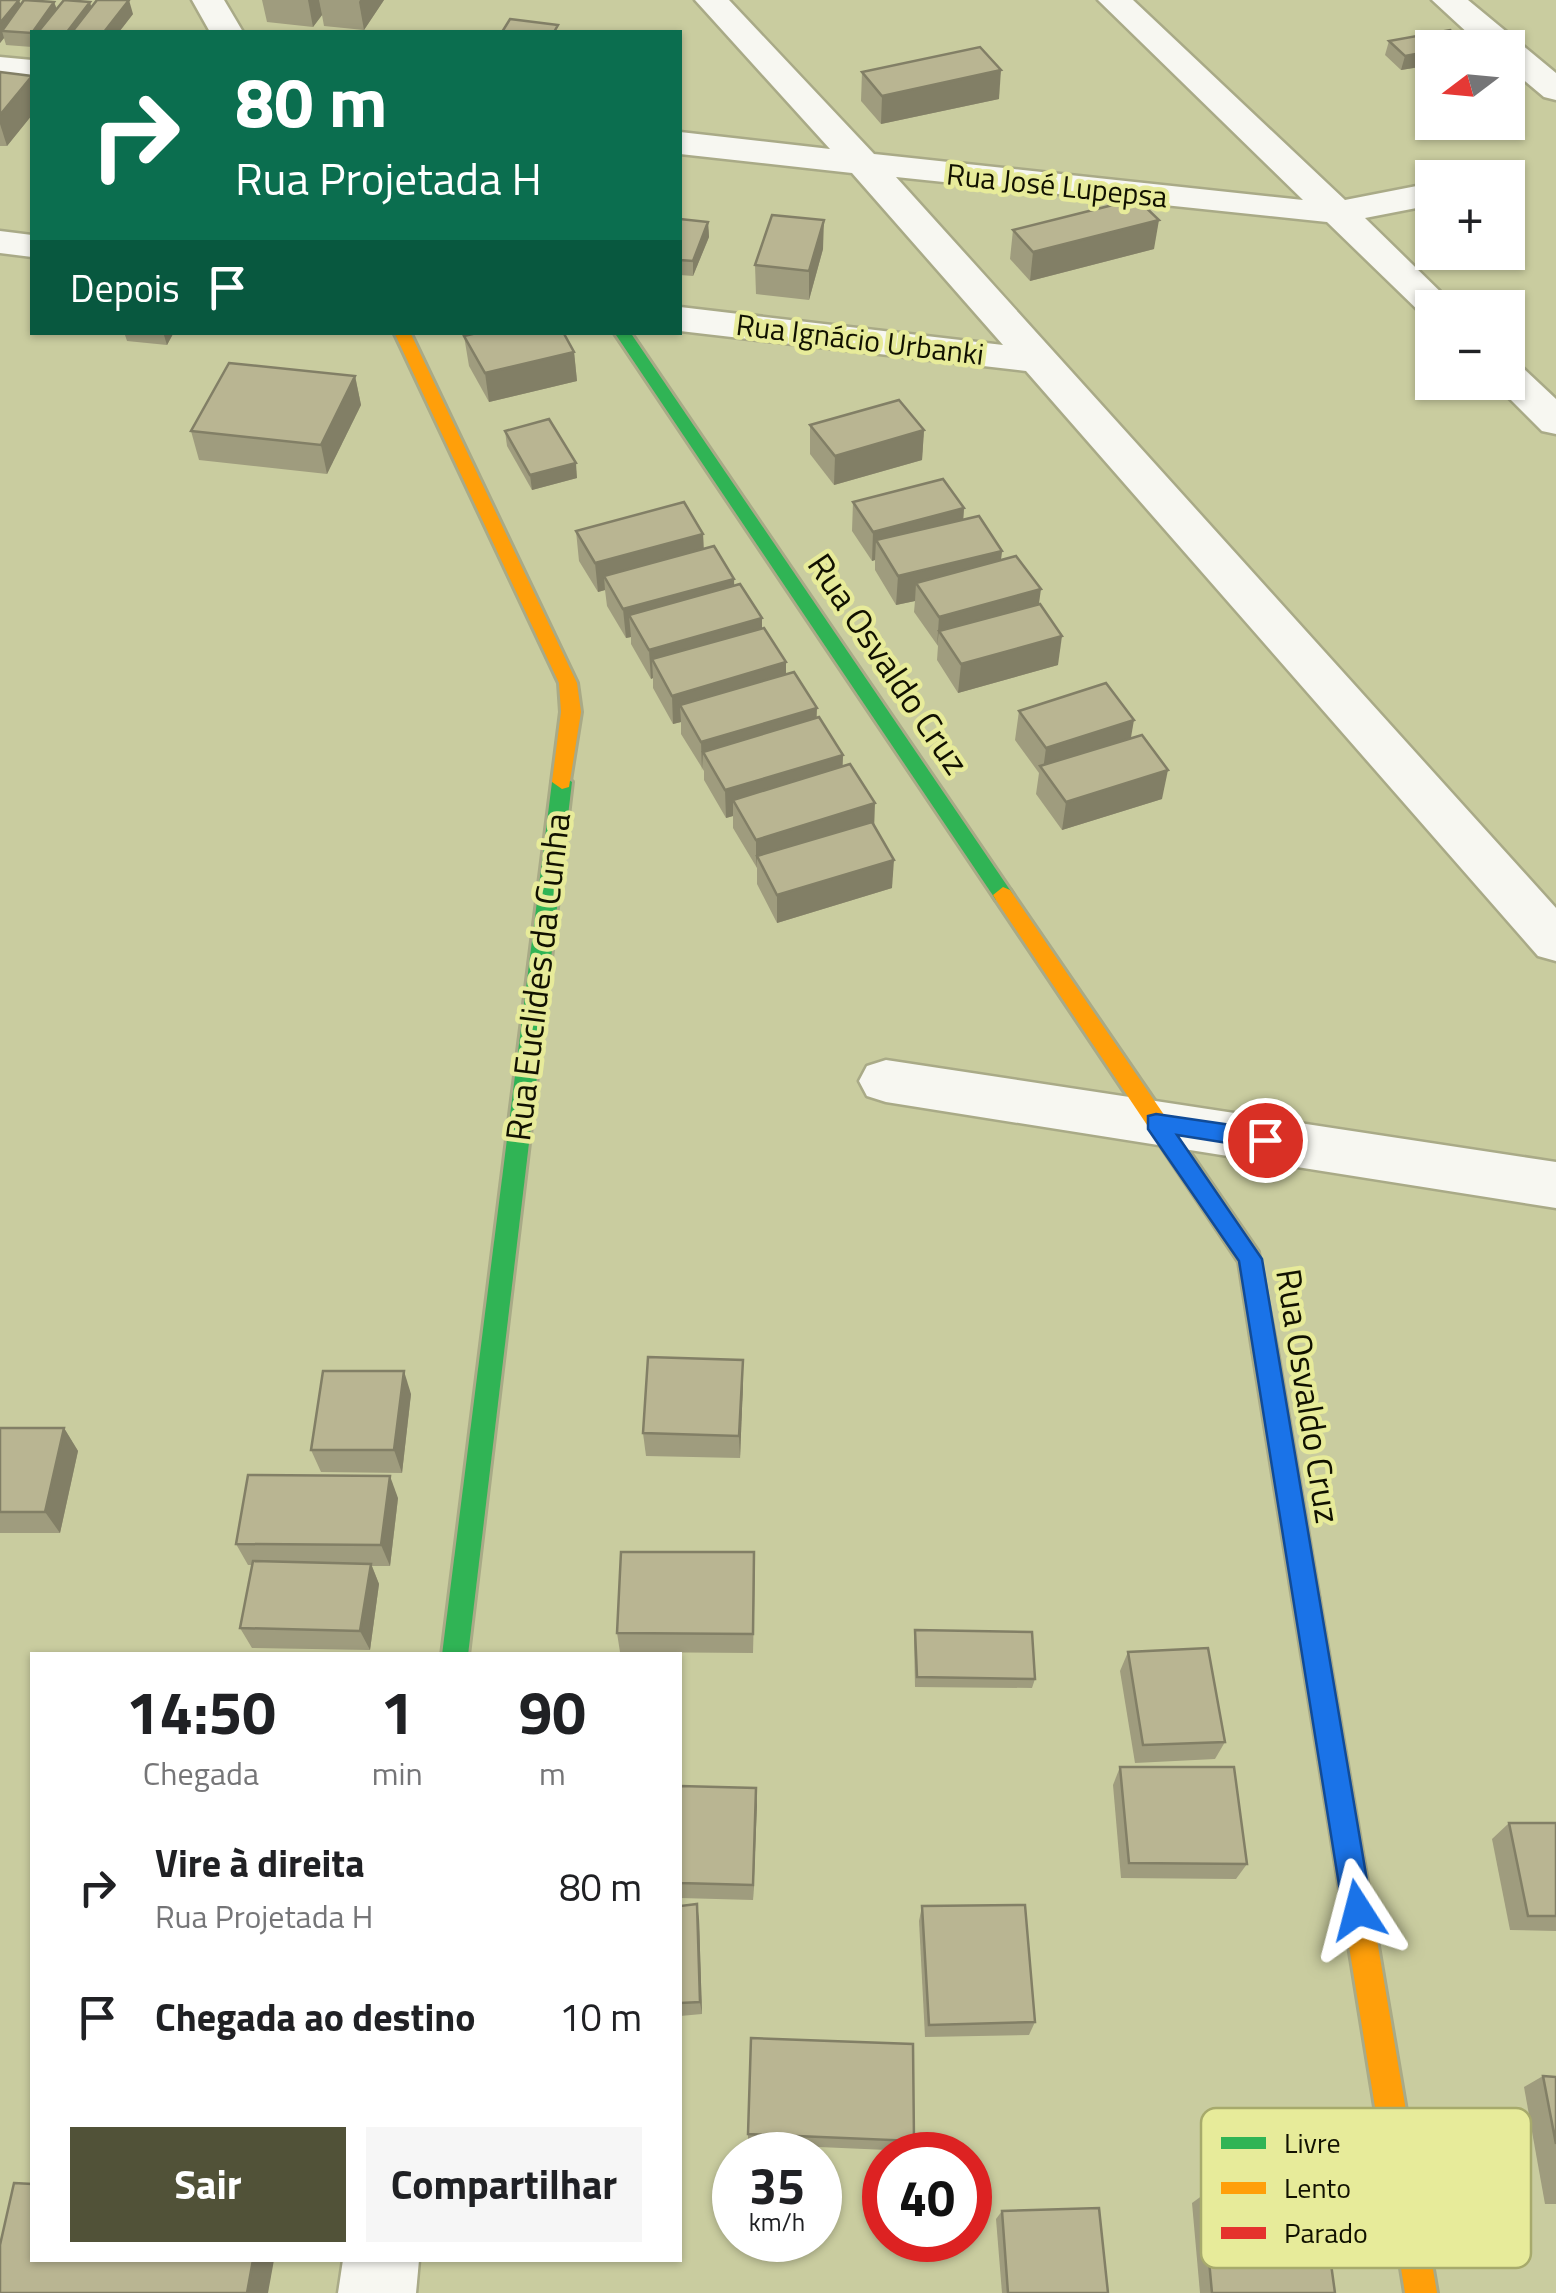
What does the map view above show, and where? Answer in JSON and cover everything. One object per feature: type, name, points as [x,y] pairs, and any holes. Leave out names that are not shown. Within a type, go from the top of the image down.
[{"type":"street","points":[[208,0],[225,30]]},
{"type":"street","points":[[711,0],[866,166],[1556,942]]},
{"type":"street","points":[[1114,0],[1420,290]]},
{"type":"street","points":[[1448,0],[1484,30]]},
{"type":"street","points":[[1525,65],[1556,90]]},
{"type":"street","points":[[0,67],[30,70]]},
{"type":"street","name":"Rua José Lupepsa","points":[[682,143],[866,166],[1340,212],[1415,197]]},
{"type":"street","points":[[0,242],[30,246]]},
{"type":"street","name":"Rua Ignácio Urbanki","points":[[682,319],[1040,361]]},
{"type":"street","name":"Rua Euclides da Cunha","points":[[403,335],[568,683],[571,712],[455,1652]]},
{"type":"street","name":"Rua Osvaldo Cruz","points":[[624,335],[1250,1259],[1390,2108]]},
{"type":"street","points":[[1525,392],[1556,422]]},
{"type":"street","points":[[886,1081],[1556,1185]]},
{"type":"street","points":[[377,2293],[381,2262]]},
{"type":"street","name":"Rua Osvaldo Cruz","points":[[1417,2268],[1421,2293]]},
{"type":"building","points":[[0,0],[19,0],[0,23]]},
{"type":"building","points":[[24,0],[54,2],[30,33],[2,31]]},
{"type":"building","points":[[64,0],[90,2],[69,30],[40,30]]},
{"type":"building","points":[[97,0],[129,0],[106,30],[74,30]]},
{"type":"building","points":[[510,19],[558,25],[555,30],[503,30]]},
{"type":"building","points":[[1415,36],[1415,54],[1405,56],[1389,41]]},
{"type":"building","points":[[980,47],[1001,70],[882,96],[862,72]]},
{"type":"building","points":[[0,72],[30,76],[30,78],[0,115]]},
{"type":"building","points":[[1137,199],[1159,220],[1033,252],[1013,230]]},
{"type":"building","points":[[772,215],[824,220],[809,271],[755,265]]},
{"type":"building","points":[[682,219],[708,222],[693,261],[682,260]]},
{"type":"building","points":[[565,335],[574,352],[485,373],[464,336]]},
{"type":"building","points":[[229,363],[355,376],[321,445],[191,431]]},
{"type":"building","points":[[899,400],[924,430],[835,456],[810,425]]},
{"type":"building","points":[[549,419],[576,463],[530,475],[505,431]]},
{"type":"building","points":[[943,479],[964,508],[873,532],[853,502]]},
{"type":"building","points":[[684,502],[703,534],[595,563],[576,531]]},
{"type":"building","points":[[979,516],[1002,551],[898,576],[876,540]]},
{"type":"building","points":[[714,546],[734,579],[623,609],[604,576]]},
{"type":"building","points":[[1016,556],[1041,589],[939,617],[916,583]]},
{"type":"building","points":[[740,584],[762,618],[649,650],[629,615]]},
{"type":"building","points":[[1040,604],[1062,636],[961,664],[939,631]]},
{"type":"building","points":[[764,628],[786,662],[672,696],[652,659]]},
{"type":"building","points":[[794,672],[817,708],[701,742],[680,705]]},
{"type":"building","points":[[1106,683],[1134,720],[1046,748],[1019,711]]},
{"type":"building","points":[[819,717],[843,755],[725,790],[703,752]]},
{"type":"building","points":[[1142,735],[1168,770],[1066,802],[1040,766]]},
{"type":"building","points":[[850,764],[875,803],[756,840],[733,800]]},
{"type":"building","points":[[872,822],[894,860],[777,895],[757,856]]},
{"type":"building","points":[[648,1357],[743,1360],[739,1436],[643,1433]]},
{"type":"building","points":[[323,1371],[404,1371],[394,1450],[311,1450]]},
{"type":"building","points":[[0,1428],[64,1428],[45,1512],[0,1512]]},
{"type":"building","points":[[248,1475],[390,1476],[381,1545],[236,1544]]},
{"type":"building","points":[[621,1552],[754,1552],[753,1634],[617,1633]]},
{"type":"building","points":[[253,1561],[371,1564],[360,1631],[240,1628]]},
{"type":"building","points":[[915,1630],[1032,1632],[1035,1679],[917,1677]]},
{"type":"building","points":[[1208,1648],[1225,1742],[1143,1745],[1128,1652]]},
{"type":"building","points":[[1120,1767],[1234,1767],[1247,1864],[1129,1863]]},
{"type":"building","points":[[682,1786],[756,1788],[753,1885],[682,1883]]},
{"type":"building","points":[[1509,1823],[1556,1823],[1556,1916],[1528,1916]]},
{"type":"building","points":[[697,1904],[700,2002],[682,2003],[682,1906]]},
{"type":"building","points":[[1025,1905],[1035,2022],[929,2025],[922,1906]]},
{"type":"building","points":[[751,2038],[913,2044],[914,2132],[862,2132],[862,2139],[842,2138],[842,2132],[748,2132]]},
{"type":"building","points":[[1543,2076],[1556,2077],[1556,2144]]},
{"type":"building","points":[[14,2183],[30,2184],[30,2262],[253,2262],[247,2293],[0,2293],[0,2245]]},
{"type":"building","points":[[1099,2208],[1108,2293],[1008,2293],[1002,2211]]},
{"type":"building","points":[[1210,2268],[1332,2268],[1335,2293],[1212,2293]]},
{"type":"traffic: fast","points":[[624,335],[1003,895]]},
{"type":"traffic: fast","points":[[455,1652],[562,782]]},
{"type":"traffic: slow","points":[[403,335],[568,683],[571,712],[562,782]]},
{"type":"traffic: slow","points":[[1003,895],[1250,1259],[1265,1351]]},
{"type":"traffic: slow","points":[[1306,1599],[1390,2108]]},
{"type":"traffic: slow","points":[[1417,2268],[1421,2293]]},
{"type":"traffic: jam","points":[[1265,1351],[1306,1599]]},
{"type":"route","points":[[1265,1140],[1156,1123],[1250,1259],[1358,1910]]}]
